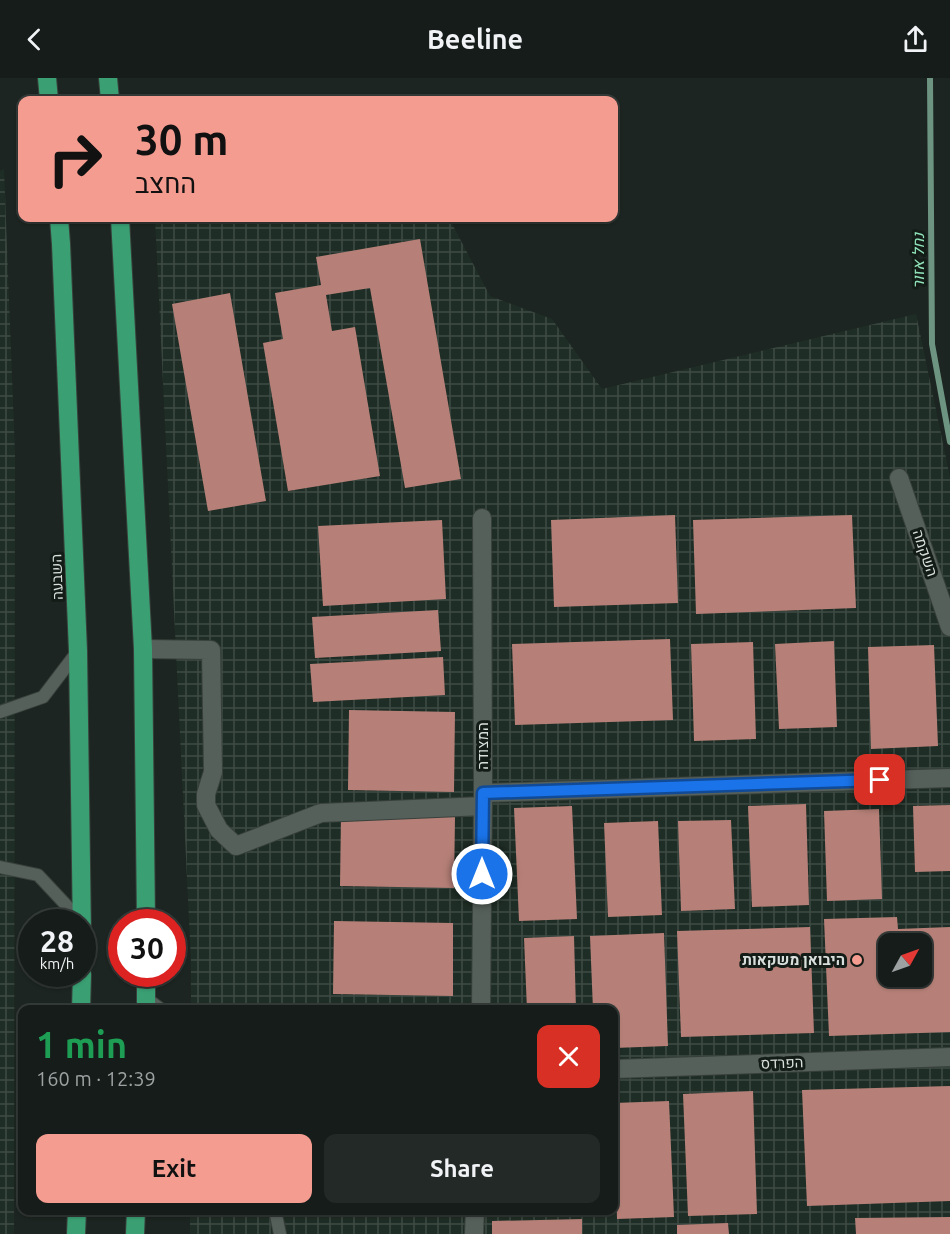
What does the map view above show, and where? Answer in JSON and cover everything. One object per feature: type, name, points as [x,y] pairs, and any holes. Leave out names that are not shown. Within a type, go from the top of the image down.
[{"type":"highway","points":[[47,78],[49,96]]},
{"type":"highway","points":[[108,78],[110,96]]},
{"type":"highway","name":"השבעה","points":[[59,222],[78,651],[82,909]]},
{"type":"highway","points":[[120,222],[143,649],[146,909]]},
{"type":"highway","points":[[81,1005],[82,987]]},
{"type":"highway","points":[[146,987],[146,1004]]},
{"type":"highway","points":[[76,1234],[77,1215]]},
{"type":"highway","points":[[135,1234],[136,1215]]},
{"type":"street","name":"השקמה","points":[[899,478],[950,627]]},
{"type":"street","name":"המצודה","points":[[481,1005],[482,518]]},
{"type":"street","points":[[143,649],[211,650],[213,772],[206,794],[206,805],[219,830],[236,846],[321,813],[483,800],[950,778]]},
{"type":"street","name":"הפרדס","points":[[618,1069],[950,1057]]},
{"type":"street","points":[[474,1234],[475,1215]]},
{"type":"lane","points":[[0,712],[43,697],[78,651]]},
{"type":"lane","points":[[0,867],[38,875],[69,909]]},
{"type":"lane","points":[[276,1215],[280,1234]]},
{"type":"shaded area","points":[[4,169],[15,454],[14,1234],[0,1234],[0,171]]},
{"type":"shaded area","points":[[155,222],[451,222],[490,296],[552,319],[602,389],[916,314],[950,477],[950,1234],[190,1234],[190,1215],[618,1215],[618,1005],[191,1005],[191,961]]},
{"type":"building","points":[[420,239],[461,479],[405,488],[370,288],[326,295],[332,331],[355,327],[380,476],[288,491],[263,343],[283,339],[275,293],[321,285],[316,257]]},
{"type":"building","points":[[230,293],[266,501],[208,511],[172,304]]},
{"type":"building","points":[[675,515],[678,603],[554,607],[551,520]]},
{"type":"building","points":[[852,515],[856,608],[696,614],[693,520]]},
{"type":"building","points":[[442,520],[446,599],[323,606],[318,526]]},
{"type":"building","points":[[438,610],[441,651],[315,658],[312,617]]},
{"type":"building","points":[[670,639],[673,720],[515,725],[512,644]]},
{"type":"building","points":[[834,641],[837,727],[779,729],[775,644]]},
{"type":"building","points":[[753,642],[756,739],[694,741],[691,644]]},
{"type":"building","points":[[934,645],[938,746],[871,749],[868,647]]},
{"type":"building","points":[[443,657],[445,695],[313,702],[310,664]]},
{"type":"building","points":[[349,710],[455,712],[454,792],[348,790]]},
{"type":"building","points":[[806,804],[809,905],[752,907],[748,806]]},
{"type":"building","points":[[950,805],[950,871],[915,872],[913,806]]},
{"type":"building","points":[[572,806],[577,919],[519,921],[514,808]]},
{"type":"building","points":[[879,809],[882,899],[827,901],[824,811]]},
{"type":"building","points":[[341,814],[455,816],[454,888],[340,886]]},
{"type":"building","points":[[731,820],[735,909],[681,911],[678,821]]},
{"type":"building","points":[[658,821],[662,915],[608,917],[604,823]]},
{"type":"building","name":"היבואן משקאות","points":[[897,917],[898,929],[950,927],[950,1032],[829,1036],[824,919]]},
{"type":"building","points":[[334,921],[453,923],[453,996],[333,994]]},
{"type":"building","points":[[810,927],[814,1033],[681,1037],[677,931]]},
{"type":"building","points":[[664,933],[668,1046],[618,1048],[618,1005],[593,1005],[590,936]]},
{"type":"building","points":[[574,936],[576,1005],[527,1005],[524,938]]},
{"type":"building","points":[[950,1086],[950,1201],[807,1206],[802,1090]]},
{"type":"building","points":[[753,1091],[757,1214],[688,1216],[683,1094]]},
{"type":"building","points":[[669,1101],[674,1217],[617,1219],[618,1103]]},
{"type":"building","points":[[950,1217],[950,1234],[856,1234],[855,1218]]},
{"type":"building","points":[[582,1219],[582,1234],[492,1234],[492,1221]]},
{"type":"building","points":[[728,1223],[729,1234],[677,1234],[677,1225]]},
{"type":"waterway","name":"נחל אזור","points":[[930,78],[932,344],[950,442]]},
{"type":"place","name":"היבואן משקאות","points":[[857,960]]},
{"type":"route","points":[[482,874],[483,793],[880,780]]}]
